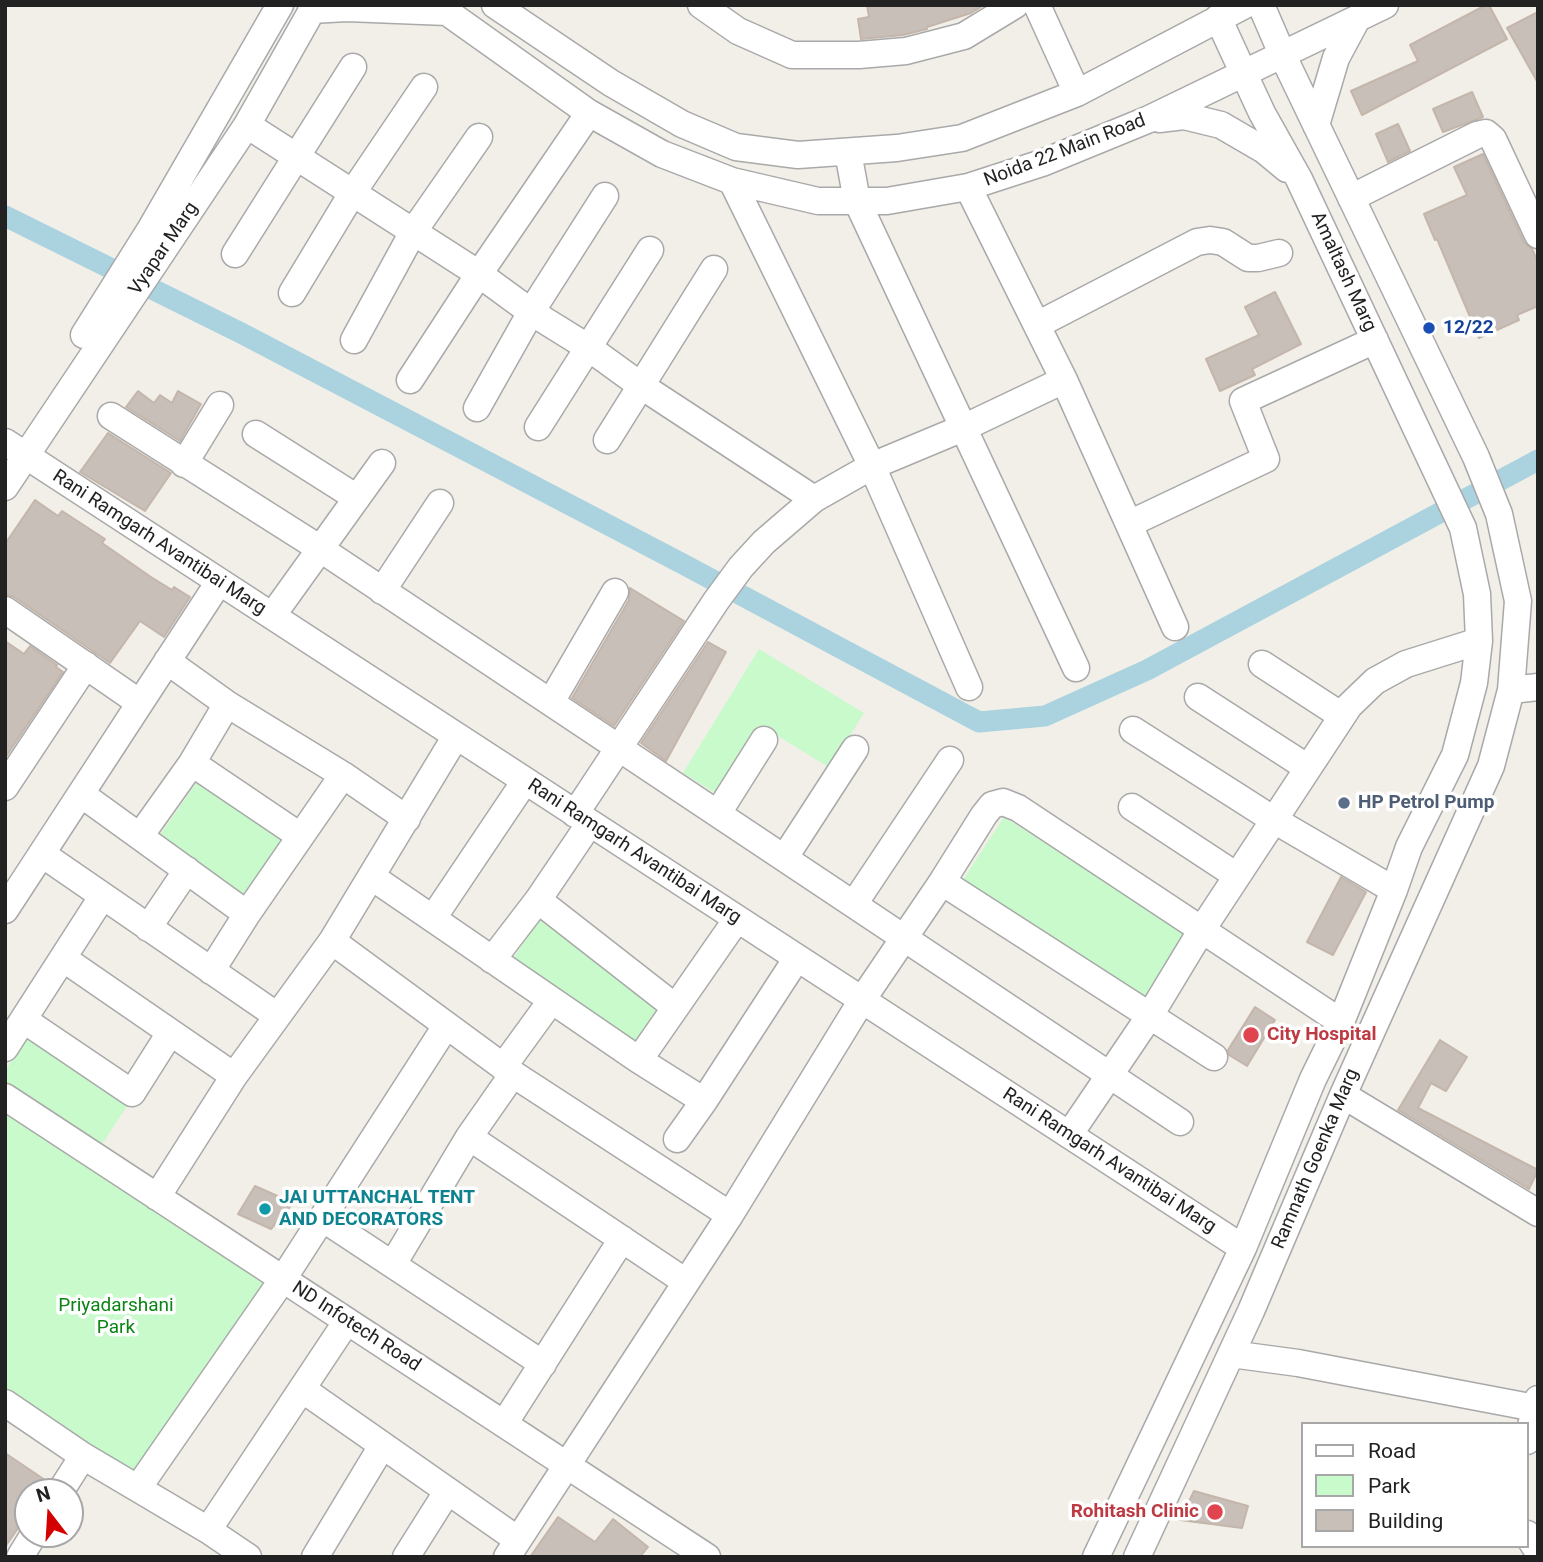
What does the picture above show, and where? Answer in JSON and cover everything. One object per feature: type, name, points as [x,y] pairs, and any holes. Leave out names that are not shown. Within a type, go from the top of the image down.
[{"type":"street","name":"Vyapar Marg","points":[[5,487],[12,450],[117,303],[146,257],[280,5]]},
{"type":"street","points":[[495,5],[611,83],[682,124],[736,147],[798,155],[897,148],[962,138],[1077,93],[1245,5]]},
{"type":"street","points":[[701,5],[738,31],[792,55],[806,55],[906,51],[940,44],[964,36],[1015,5]]},
{"type":"street","points":[[1037,5],[1077,93]]},
{"type":"street","name":"Amaltash Marg","points":[[1261,5],[1476,457],[1499,514]]},
{"type":"street","name":"Noida 22 Main Road","points":[[442,9],[589,113],[662,155],[732,181],[818,201],[887,201],[968,187],[1042,163],[1147,120],[1385,5]]},
{"type":"street","name":"Vyapar Marg","points":[[146,257],[247,125],[313,8]]},
{"type":"street","points":[[313,8],[442,9]]},
{"type":"street","name":"Amaltash Marg","points":[[1218,18],[1262,113],[1299,179],[1463,528]]},
{"type":"street","points":[[1316,125],[1336,58],[1357,19]]},
{"type":"street","points":[[235,254],[353,67]]},
{"type":"street","points":[[292,293],[353,192],[424,87]]},
{"type":"street","points":[[410,380],[589,113]]},
{"type":"street","points":[[1147,120],[1184,116],[1221,125],[1264,150],[1299,179]]},
{"type":"street","points":[[247,125],[479,274],[531,312],[814,499]]},
{"type":"street","points":[[1351,198],[1477,135],[1486,133],[1493,139],[1538,235]]},
{"type":"street","points":[[354,340],[413,232],[479,137]]},
{"type":"street","points":[[848,152],[857,201],[1076,668]]},
{"type":"street","points":[[732,181],[872,466],[969,688]]},
{"type":"street","points":[[968,187],[1064,380],[1175,627]]},
{"type":"street","points":[[477,408],[531,312],[605,196]]},
{"type":"street","points":[[1037,325],[1196,242],[1223,242],[1248,258],[1279,253]]},
{"type":"street","points":[[538,427],[650,250]]},
{"type":"street","points":[[607,440],[714,270]]},
{"type":"street","points":[[1129,524],[1266,459],[1243,401],[1376,340]]},
{"type":"street","points":[[492,960],[538,900],[618,747],[716,601],[741,566],[764,542],[814,499],[872,466],[963,428],[1064,380]]},
{"type":"street","points":[[184,464],[220,405]]},
{"type":"street","points":[[111,416],[319,548],[1180,1122]]},
{"type":"street","points":[[256,434],[357,498]]},
{"type":"street","name":"Rani Ramgarh Avantibai Marg","points":[[12,450],[272,616],[1243,1248]]},
{"type":"street","points":[[272,616],[382,463]]},
{"type":"street","points":[[382,591],[440,503]]},
{"type":"street","name":"Ramnath Goenka Marg","points":[[1138,1557],[1231,1354],[1343,1095],[1491,766],[1511,690],[1518,601],[1499,514]]},
{"type":"street","name":"Ramnath Goenka Marg","points":[[1096,1557],[1243,1248],[1313,1079],[1341,1022],[1409,847],[1455,755],[1474,683],[1479,641],[1477,594],[1463,528]]},
{"type":"street","points":[[5,910],[219,582]]},
{"type":"street","points":[[551,702],[615,592]]},
{"type":"street","points":[[5,610],[140,703]]},
{"type":"street","points":[[1069,1135],[1149,1017],[1201,931],[1349,706],[1376,681],[1406,664],[1479,641]]},
{"type":"street","points":[[167,661],[227,704],[343,775],[407,819]]},
{"type":"street","points":[[1262,664],[1342,716]]},
{"type":"street","points":[[5,787],[86,666]]},
{"type":"street","points":[[1511,690],[1538,687]]},
{"type":"street","points":[[1198,697],[1308,768]]},
{"type":"street","points":[[140,836],[192,763],[227,704]]},
{"type":"street","points":[[1133,730],[1274,820],[1394,890]]},
{"type":"street","points":[[157,1197],[234,1076],[332,941],[456,736]]},
{"type":"street","points":[[718,813],[764,740]]},
{"type":"street","points":[[785,858],[855,748]]},
{"type":"street","points":[[854,904],[950,760]]},
{"type":"street","points":[[192,763],[300,836]]},
{"type":"street","points":[[211,971],[343,775]]},
{"type":"street","points":[[433,918],[525,781]]},
{"type":"street","points":[[80,794],[247,914]]},
{"type":"street","points":[[302,1389],[447,1492],[513,1548],[730,1215],[862,1000],[992,805],[1003,802],[1018,808],[1341,1022]]},
{"type":"street","points":[[1132,807],[1237,876]]},
{"type":"street","points":[[1409,847],[1447,863]]},
{"type":"street","points":[[42,854],[276,1015]]},
{"type":"street","points":[[148,928],[187,870]]},
{"type":"street","points":[[372,877],[551,1001],[705,1101]]},
{"type":"street","points":[[942,882],[1214,1057]]},
{"type":"street","points":[[5,1048],[102,897]]},
{"type":"street","points":[[538,900],[675,1007]]},
{"type":"street","points":[[639,1060],[737,919]]},
{"type":"street","points":[[332,941],[508,1070],[730,1215]]},
{"type":"street","points":[[677,1139],[705,1101],[797,958]]},
{"type":"street","points":[[64,959],[234,1076]]},
{"type":"street","points":[[393,1264],[551,1001]]},
{"type":"street","points":[[24,1020],[132,1093],[170,1033]]},
{"type":"street","points":[[138,1488],[283,1279],[446,1026]]},
{"type":"street","points":[[1343,1095],[1538,1213]]},
{"type":"street","name":"ND Infotech Road","points":[[5,1097],[567,1465],[674,1548],[707,1557]]},
{"type":"street","points":[[469,1137],[686,1282]]},
{"type":"street","points":[[322,1218],[544,1364]]},
{"type":"street","points":[[504,1424],[622,1239]]},
{"type":"street","points":[[208,1530],[347,1321]]},
{"type":"street","points":[[1231,1354],[1536,1403],[1529,1433]]},
{"type":"street","points":[[9,1414],[138,1488],[248,1557]]},
{"type":"street","points":[[315,1557],[382,1446]]},
{"type":"street","points":[[69,1478],[83,1456]]},
{"type":"street","points":[[406,1557],[447,1492]]},
{"type":"street","points":[[1529,1538],[1538,1557]]},
{"type":"green space","points":[[759,649],[864,713],[830,768],[763,727],[720,796],[683,773]]},
{"type":"green space","points":[[201,776],[300,844],[257,907],[157,839]]},
{"type":"green space","points":[[1004,817],[1189,935],[1145,1004],[959,886]]},
{"type":"green space","points":[[545,911],[685,1006],[648,1061],[508,966]]},
{"type":"green space","points":[[32,1030],[133,1097],[97,1152],[5,1092],[5,1071]]},
{"type":"green space","name":"Priyadarshani Park","points":[[5,1112],[274,1287],[134,1478],[5,1393]]},
{"type":"building","points":[[867,5],[984,5],[971,13],[927,29],[903,35],[861,39],[858,19],[869,17]]},
{"type":"building","points":[[1489,5],[1507,39],[1362,115],[1351,91],[1418,61],[1410,45]]},
{"type":"building","points":[[1538,12],[1538,83],[1507,28]]},
{"type":"building","points":[[1472,92],[1483,117],[1443,132],[1433,109]]},
{"type":"building","points":[[1398,124],[1410,151],[1388,162],[1376,134]]},
{"type":"building","points":[[1483,154],[1524,242],[1532,249],[1538,262],[1538,306],[1517,315],[1519,320],[1479,338],[1424,214],[1467,195],[1454,167]]},
{"type":"building","points":[[1275,292],[1301,344],[1252,369],[1255,375],[1220,391],[1206,359],[1259,335],[1245,307]]},
{"type":"building","points":[[138,391],[154,403],[160,395],[172,403],[178,391],[201,404],[180,441],[126,407]]},
{"type":"building","points":[[108,433],[171,473],[145,511],[80,472]]},
{"type":"building","points":[[35,500],[58,516],[62,511],[105,539],[102,543],[151,577],[190,597],[164,637],[140,621],[110,663],[14,597],[5,594],[5,544]]},
{"type":"building","points":[[630,588],[684,621],[614,726],[572,698],[629,600]]},
{"type":"building","points":[[5,641],[24,654],[30,646],[63,672],[5,758]]},
{"type":"building","points":[[708,642],[726,652],[666,761],[641,743]]},
{"type":"building","points":[[1341,877],[1366,892],[1333,955],[1307,942]]},
{"type":"building","points":[[1255,1007],[1275,1020],[1247,1066],[1229,1055],[1228,1050]]},
{"type":"building","points":[[1440,1040],[1467,1057],[1446,1091],[1431,1083],[1418,1108],[1538,1170],[1529,1189],[1398,1110]]},
{"type":"building","name":"JAI UTTANCHAL TENT AND DECORATORS","points":[[255,1186],[293,1203],[271,1229],[238,1214]]},
{"type":"building","points":[[5,1453],[42,1478],[14,1478],[14,1534],[5,1547]]},
{"type":"building","points":[[1194,1491],[1248,1506],[1242,1528],[1180,1520]]},
{"type":"building","points":[[558,1517],[595,1542],[613,1519],[648,1547],[640,1557],[530,1557]]},
{"type":"waterway","points":[[5,216],[243,334],[979,722],[1045,716],[1147,670],[1538,460]]},
{"type":"place","name":"12/22","points":[[1429,328]]},
{"type":"place","name":"HP Petrol Pump","points":[[1344,803]]},
{"type":"place","name":"City Hospital","points":[[1251,1035]]},
{"type":"place","name":"JAI UTTANCHAL TENT AND DECORATORS","points":[[265,1209]]},
{"type":"place","name":"Rohitash Clinic","points":[[1215,1512]]}]
